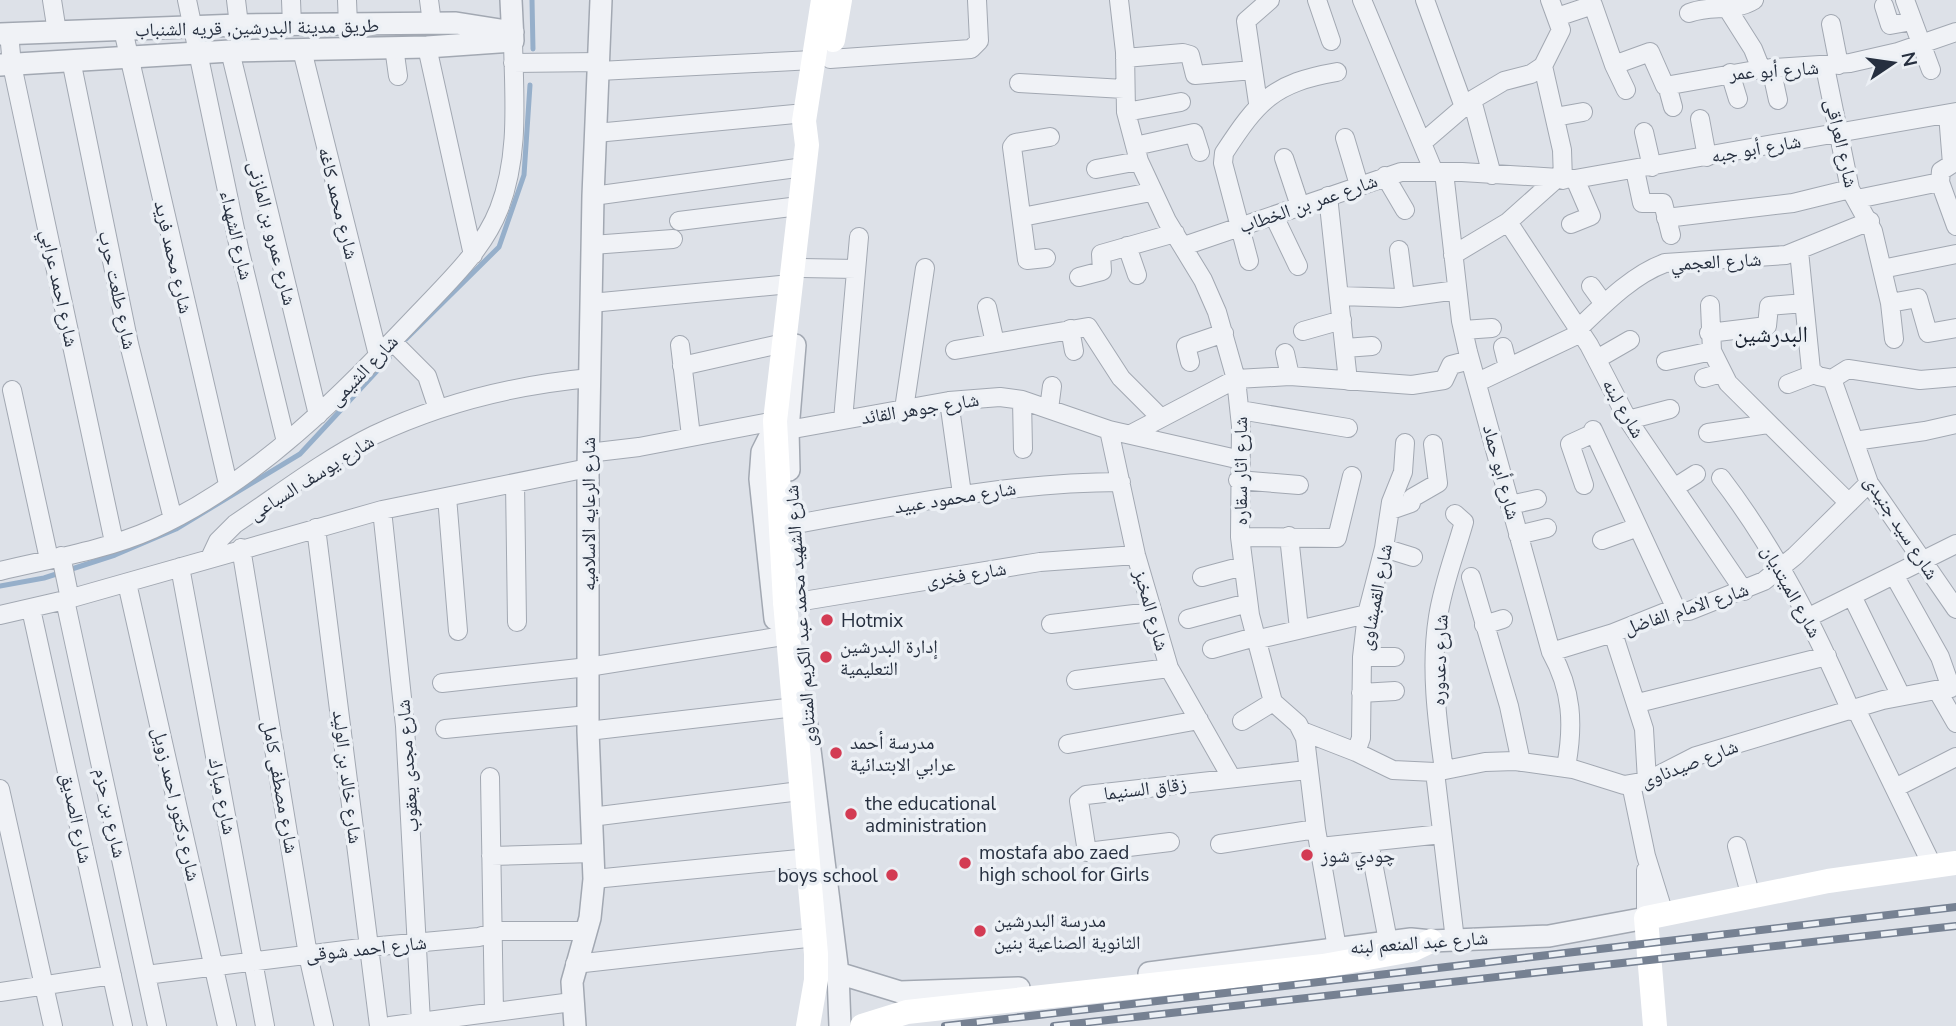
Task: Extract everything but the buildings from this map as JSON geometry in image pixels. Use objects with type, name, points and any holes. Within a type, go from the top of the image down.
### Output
[{"type":"main road","points":[[806,156],[818,126],[823,0]]},
{"type":"main road","points":[[808,1026],[816,981],[816,954],[779,426],[784,343],[796,276],[799,206],[806,156],[805,113],[840,0]]},
{"type":"main road","name":"شارع عبد المنعم لبنه","points":[[1655,916],[1828,881],[1944,864]]},
{"type":"main road","points":[[1655,916],[1660,1015]]},
{"type":"main road","points":[[862,1026],[907,1012],[1330,957],[1412,950],[1443,941]]},
{"type":"street","points":[[52,0],[57,32]]},
{"type":"street","name":"شارع الشهداء","points":[[187,0],[286,442]]},
{"type":"street","points":[[236,0],[239,25]]},
{"type":"street","points":[[291,0],[292,25]]},
{"type":"street","points":[[347,0],[348,25]]},
{"type":"street","points":[[429,0],[432,23]]},
{"type":"street","name":"شارع الشيمى","points":[[0,571],[114,542],[173,519],[228,484],[318,415],[473,255],[487,233],[507,185],[514,134],[511,0]]},
{"type":"street","name":"شارع الرعايه الاسلاميه","points":[[575,1026],[572,1002],[575,964],[593,904],[594,879],[588,723],[588,460],[593,196],[601,0]]},
{"type":"street","points":[[513,62],[599,66],[821,60],[971,49],[979,41],[977,0]]},
{"type":"street","name":"شارع اثار سقاره","points":[[1119,0],[1125,58],[1126,112],[1137,154],[1151,192],[1203,280],[1224,333],[1236,379],[1240,410],[1240,537],[1255,639],[1273,702],[1302,731]]},
{"type":"street","points":[[1258,103],[1246,21],[1270,0]]},
{"type":"street","points":[[1317,0],[1331,41]]},
{"type":"street","name":"شارع أبو حماد","points":[[1362,0],[1422,143],[1439,172],[1470,360],[1551,652],[1569,694],[1572,718],[1566,767]]},
{"type":"street","points":[[1425,0],[1468,103],[1492,175]]},
{"type":"street","points":[[1689,13],[1701,8],[1736,9],[1754,0]]},
{"type":"street","points":[[1905,0],[1931,70]]},
{"type":"street","points":[[1422,143],[1468,103],[1504,81],[1531,74],[1543,66],[1561,30],[1554,8],[1592,2],[1614,65],[1626,90]]},
{"type":"street","points":[[1884,6],[1891,24],[1912,21]]},
{"type":"street","points":[[1727,8],[1766,68],[1778,100]]},
{"type":"street","name":"طريق مدينة البدرشين, قريه الشنباب","points":[[5,34],[239,25],[432,23],[471,24],[513,36]]},
{"type":"street","name":"شارع العراقى","points":[[1831,24],[1838,133],[1854,194],[1870,221],[1890,303],[1894,339]]},
{"type":"street","name":"شارع محمد فريد","points":[[123,30],[228,484]]},
{"type":"street","name":"شارع أبو عمر","points":[[1667,85],[1766,68],[1832,66],[1922,44],[1956,32]]},
{"type":"street","name":"شارع احمد عرابي","points":[[5,34],[6,65],[114,542]]},
{"type":"street","name":"طريق مدينة البدرشين, قريه الشنباب","points":[[6,65],[230,51],[427,47],[513,36]]},
{"type":"street","points":[[394,47],[398,76]]},
{"type":"street","points":[[427,47],[473,255]]},
{"type":"street","name":"شارع محمد كاغه","points":[[302,50],[378,355]]},
{"type":"street","name":"شارع عمرو بن المازنى","points":[[230,51],[318,415]]},
{"type":"street","points":[[1614,65],[1650,52],[1662,85],[1667,85],[1673,107]]},
{"type":"street","points":[[1125,58],[1183,53],[1190,55],[1195,75],[1253,71]]},
{"type":"street","name":"شارع طلعت حرب","points":[[71,60],[129,344],[173,519]]},
{"type":"street","points":[[1543,66],[1562,150],[1564,180],[1591,216],[1571,224]]},
{"type":"street","points":[[1249,261],[1223,163],[1224,153],[1258,103],[1295,82],[1337,72]]},
{"type":"street","points":[[1730,73],[1738,99]]},
{"type":"street","points":[[1019,82],[1124,89]]},
{"type":"street","points":[[1126,112],[1181,102]]},
{"type":"street","points":[[1555,117],[1583,112]]},
{"type":"street","points":[[596,133],[805,113]]},
{"type":"street","points":[[1952,113],[1952,164],[1941,171],[1940,182],[1956,226]]},
{"type":"street","name":"شارع أبو جبه","points":[[1439,172],[1564,180],[1952,113]]},
{"type":"street","points":[[1700,119],[1707,157]]},
{"type":"street","points":[[1644,132],[1642,203],[1661,201],[1668,227],[1793,203],[1940,182]]},
{"type":"street","points":[[1096,169],[1194,133],[1200,152]]},
{"type":"street","points":[[1046,258],[1027,260],[1012,145],[1050,137]]},
{"type":"street","points":[[1345,138],[1359,185]]},
{"type":"street","points":[[593,196],[806,156]]},
{"type":"street","points":[[1284,158],[1300,206]]},
{"type":"street","name":"شارع عمر بن الخطاب","points":[[1079,277],[1102,271],[1101,254],[1127,246],[1239,228],[1385,176],[1439,172]]},
{"type":"street","points":[[1385,176],[1405,210]]},
{"type":"street","points":[[1453,254],[1508,222],[1564,180]]},
{"type":"street","points":[[1022,216],[1151,192]]},
{"type":"street","points":[[1328,196],[1348,380]]},
{"type":"street","points":[[679,221],[799,206]]},
{"type":"street","points":[[1274,216],[1298,266]]},
{"type":"street","name":"شارع العجمي","points":[[1478,382],[1580,331],[1604,304],[1665,262],[1772,258],[1799,251],[1870,221]]},
{"type":"street","name":"شارع لبنه","points":[[1508,222],[1597,359],[1628,420],[1744,591]]},
{"type":"street","points":[[843,420],[859,237]]},
{"type":"street","points":[[592,245],[673,239]]},
{"type":"street","points":[[1127,246],[1137,275]]},
{"type":"street","points":[[1399,250],[1405,297]]},
{"type":"street","points":[[1799,251],[1811,370],[1814,374]]},
{"type":"street","points":[[1882,269],[1956,254]]},
{"type":"street","points":[[904,410],[925,268]]},
{"type":"street","points":[[591,303],[856,269]]},
{"type":"street","name":"شارع الشهيد محمد عبد الكريم المتناوى","points":[[796,276],[779,426],[791,525],[794,707],[792,792],[816,1026]]},
{"type":"street","points":[[1591,286],[1604,304]]},
{"type":"street","points":[[1340,296],[1405,297],[1457,289]]},
{"type":"street","points":[[1890,303],[1918,298],[1928,332],[1956,328]]},
{"type":"street","points":[[1666,361],[1711,342],[1767,326],[1769,306],[1804,303]]},
{"type":"street","points":[[1710,305],[1713,376],[1768,424],[1849,503]]},
{"type":"street","points":[[987,306],[995,343]]},
{"type":"street","points":[[1303,331],[1342,320]]},
{"type":"street","points":[[955,351],[1088,327],[1121,378],[1161,418]]},
{"type":"street","points":[[1463,330],[1492,328]]},
{"type":"street","points":[[1070,330],[1074,351]]},
{"type":"street","points":[[1190,362],[1186,346],[1224,333]]},
{"type":"street","points":[[1597,359],[1630,340]]},
{"type":"street","points":[[392,341],[427,376],[439,409]]},
{"type":"street","points":[[682,366],[784,343]]},
{"type":"street","points":[[680,345],[691,436]]},
{"type":"street","points":[[1345,348],[1372,346]]},
{"type":"street","points":[[1503,347],[1508,367]]},
{"type":"street","points":[[1285,353],[1290,376]]},
{"type":"street","points":[[1131,434],[1236,379],[1290,376],[1412,385],[1444,380],[1451,365],[1470,360]]},
{"type":"street","points":[[1788,384],[1814,374],[1832,379],[1848,369],[1920,380],[1956,377]]},
{"type":"street","name":"شارع يوسف السباعى","points":[[210,558],[218,541],[235,524],[342,453],[373,436],[439,409],[512,388],[590,378]]},
{"type":"street","name":"شارع سيد جنيدى","points":[[1832,379],[1869,483],[1925,560],[1956,609]]},
{"type":"street","points":[[1049,409],[1052,386]]},
{"type":"street","name":"شارع بن حزم","points":[[12,390],[68,600],[158,1026]]},
{"type":"street","name":"شارع جوهر القائد","points":[[588,460],[691,436],[843,420],[949,401],[1000,397],[1022,400],[1109,430],[1241,460]]},
{"type":"street","points":[[1022,400],[1023,449]]},
{"type":"street","points":[[949,401],[962,494]]},
{"type":"street","points":[[1628,420],[1670,409]]},
{"type":"street","points":[[1240,410],[1348,428]]},
{"type":"street","points":[[1709,433],[1768,424]]},
{"type":"street","points":[[1854,441],[1925,432],[1956,424]]},
{"type":"street","name":"شارع الشهيد محمد عبد الكريم المتناوى","points":[[779,426],[762,452],[760,480],[777,637],[794,707],[838,973],[840,1026]]},
{"type":"street","name":"شارع المخبز","points":[[1109,430],[1136,555],[1169,668],[1231,777]]},
{"type":"street","points":[[1606,457],[1580,476],[1570,444],[1594,432],[1606,457],[1677,611]]},
{"type":"street","name":"شارع القمبشاوى","points":[[1356,752],[1361,738],[1362,657],[1367,614],[1384,548],[1391,502],[1403,472],[1405,443]]},
{"type":"street","points":[[1391,510],[1412,503],[1412,498],[1437,483],[1434,450],[1403,472]]},
{"type":"street","points":[[0,615],[68,600],[241,548],[382,510],[515,483],[588,460]]},
{"type":"street","points":[[1674,488],[1696,474]]},
{"type":"street","points":[[1240,537],[1336,538],[1352,476]]},
{"type":"street","name":"شارع الميتديان","points":[[1721,478],[1751,517],[1810,617],[1853,710],[1895,788],[1944,864]]},
{"type":"street","points":[[1238,480],[1299,485]]},
{"type":"street","name":"شارع محمود عبيد","points":[[791,525],[962,494],[1035,485],[1121,482]]},
{"type":"street","points":[[515,483],[517,622]]},
{"type":"street","name":"شارع الامام الفاضل","points":[[1551,652],[1614,633],[1668,611],[1689,611],[1744,591],[1781,569],[1869,483]]},
{"type":"street","points":[[447,497],[458,631]]},
{"type":"street","points":[[1510,505],[1537,499]]},
{"type":"street","name":"شارع مجدى يعقوب","points":[[382,510],[405,726],[421,1022]]},
{"type":"street","name":"شارع دعدوره","points":[[1443,941],[1442,834],[1435,669],[1438,619],[1448,570],[1463,524],[1455,514]]},
{"type":"street","points":[[1602,540],[1638,527]]},
{"type":"street","name":"شارع خالد بن الوليد","points":[[316,528],[379,1026]]},
{"type":"street","points":[[1518,535],[1547,528]]},
{"type":"street","points":[[1289,536],[1299,629]]},
{"type":"street","points":[[1810,617],[1956,544]]},
{"type":"street","name":"شارع مصطفى كامل","points":[[241,548],[309,955],[324,1026]]},
{"type":"street","points":[[1384,548],[1413,557]]},
{"type":"street","name":"شارع فخرى","points":[[791,602],[1040,562],[1136,555]]},
{"type":"street","name":"شارع مبارك","points":[[180,566],[265,1026]]},
{"type":"street","points":[[1202,577],[1243,566]]},
{"type":"street","points":[[1894,575],[1940,657],[1956,723]]},
{"type":"street","points":[[1471,577],[1509,706],[1521,762]]},
{"type":"street","name":"شارع دكتور احمد زويل","points":[[127,583],[227,1026]]},
{"type":"street","points":[[1852,596],[1901,696]]},
{"type":"street","points":[[1188,620],[1248,603]]},
{"type":"street","name":"شارع الصديق","points":[[31,609],[123,1026]]},
{"type":"street","points":[[1051,624],[1151,612]]},
{"type":"street","points":[[1212,649],[1367,614]]},
{"type":"street","points":[[1484,625],[1503,619]]},
{"type":"street","points":[[1614,633],[1638,704],[1647,755],[1639,783],[1655,916]]},
{"type":"street","points":[[442,683],[588,667],[777,637]]},
{"type":"street","points":[[1638,704],[1828,656]]},
{"type":"street","points":[[1362,657],[1395,657]]},
{"type":"street","points":[[1076,680],[1169,668]]},
{"type":"street","name":"شارع صيدناوى","points":[[1302,731],[1356,752],[1393,771],[1439,771],[1485,761],[1521,762],[1566,767],[1612,783],[1639,783],[1696,756],[1901,696],[1948,688]]},
{"type":"street","points":[[1361,693],[1395,691]]},
{"type":"street","points":[[1242,721],[1273,702]]},
{"type":"street","points":[[446,729],[588,723],[794,707]]},
{"type":"street","points":[[1068,744],[1199,720]]},
{"type":"street","points":[[1302,731],[1320,847],[1330,957]]},
{"type":"street","points":[[1895,788],[1956,757]]},
{"type":"street","name":"زقاق السنيما","points":[[1170,842],[1087,852],[1079,801],[1086,795],[1307,770]]},
{"type":"street","points":[[490,777],[494,1012]]},
{"type":"street","points":[[0,789],[52,1026]]},
{"type":"street","points":[[592,817],[792,792]]},
{"type":"street","points":[[1220,844],[1316,829]]},
{"type":"street","points":[[1320,847],[1442,834]]},
{"type":"street","points":[[1369,842],[1388,941]]},
{"type":"street","points":[[1737,846],[1751,897]]},
{"type":"street","points":[[491,856],[593,853]]},
{"type":"street","points":[[594,879],[799,859]]},
{"type":"street","name":"شارع عبد المنعم لبنه","points":[[838,973],[881,989],[900,992],[997,990],[1330,957],[1388,941],[1549,936],[1655,916]]},
{"type":"street","name":"شارع احمد شوقى","points":[[146,975],[369,947],[479,937],[491,933],[586,931]]},
{"type":"street","points":[[575,964],[807,938]]},
{"type":"street","points":[[0,992],[112,975]]},
{"type":"street","points":[[390,1026],[572,1002]]},
{"type":"waterway","points":[[532,0],[533,49]]},
{"type":"waterway","points":[[406,339],[499,247],[524,175],[530,85]]},
{"type":"waterway","points":[[0,586],[44,578],[115,555],[176,529],[300,454],[389,358]]},
{"type":"railway","points":[[945,1026],[1956,907]]},
{"type":"railway","points":[[1054,1026],[1956,926]]},
{"type":"place","name":"Hotmix","points":[[827,620]]},
{"type":"place","name":"إدارة البدرشين التعليمية","points":[[826,657]]},
{"type":"place","name":"مدرسة أحمد عرابي الابتدائية","points":[[836,753]]},
{"type":"place","name":"the educational administration","points":[[851,814]]},
{"type":"place","name":"چودي شوز","points":[[1307,855]]},
{"type":"place","name":"mostafa abo zaed high school for Girls","points":[[965,863]]},
{"type":"place","name":"boys school","points":[[892,875]]},
{"type":"place","name":"مدرسة البدرشين الثانوية الصناعية بنين","points":[[980,931]]},
{"type":"district","name":"البدرشين","points":[[1771,334]]}]
